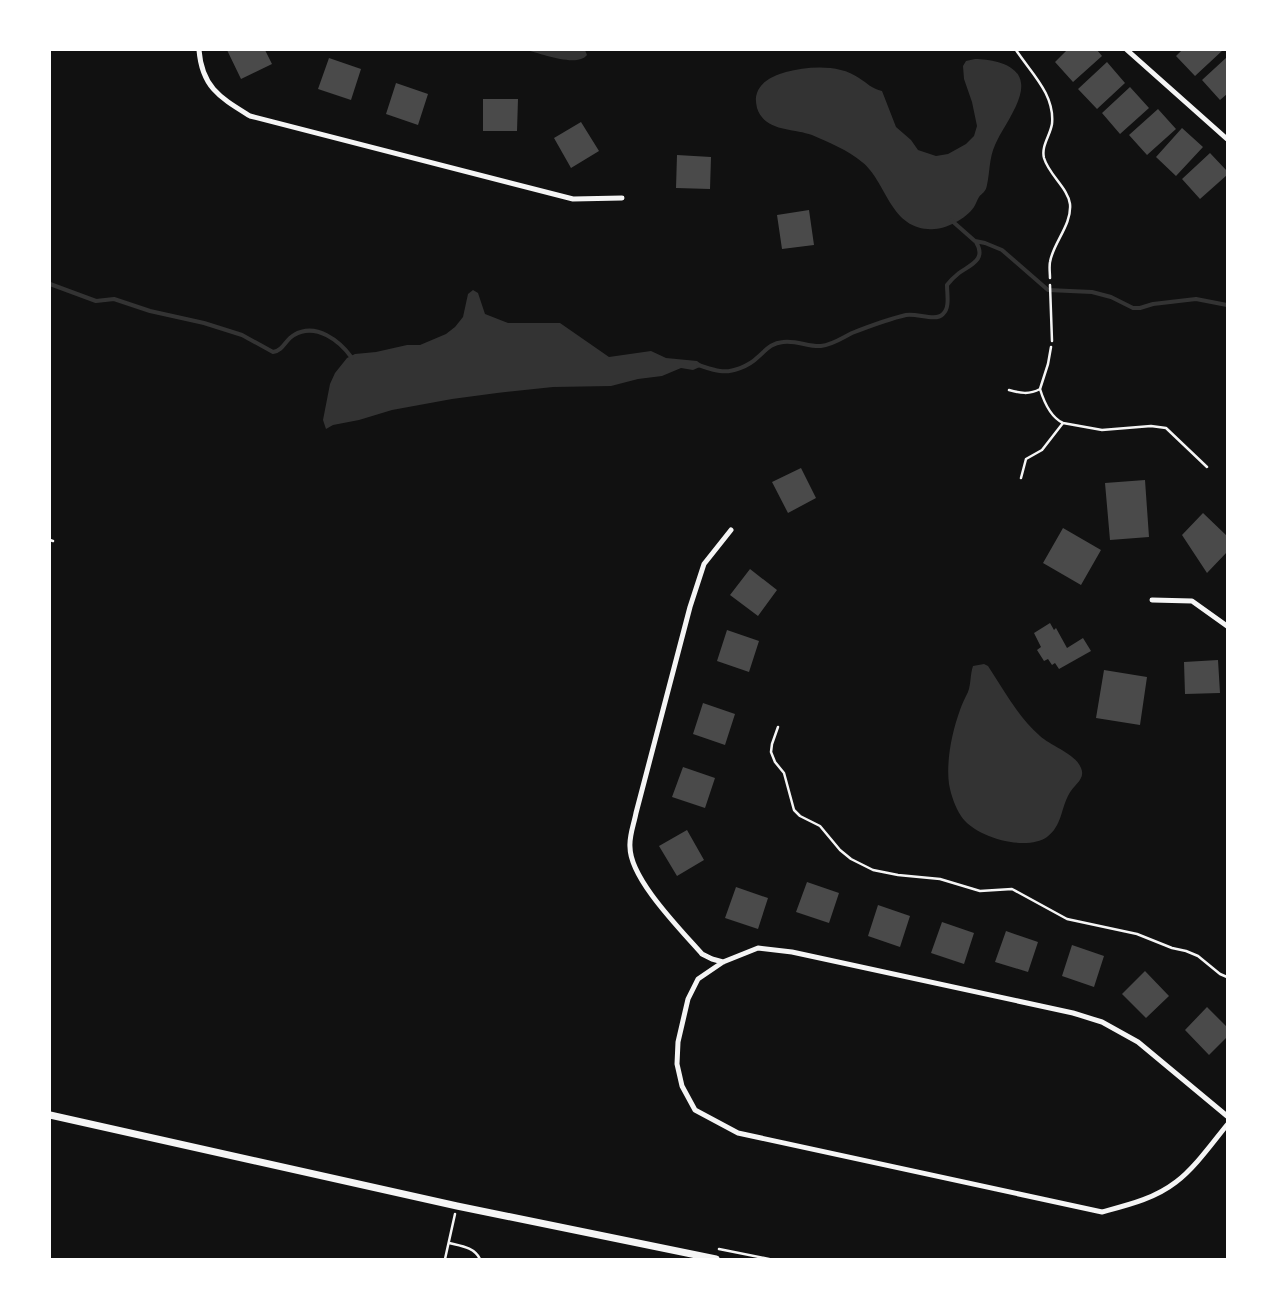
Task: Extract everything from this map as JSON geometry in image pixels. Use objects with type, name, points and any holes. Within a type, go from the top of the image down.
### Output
[{"type":"street","points":[[199,50],[200,64],[207,80],[218,96],[250,116],[573,199],[622,198]]},
{"type":"street","points":[[1127,50],[1227,139]]},
{"type":"street","points":[[723,962],[702,954],[643,885],[631,859],[630,846],[636,813],[690,607],[704,564],[731,530]]},
{"type":"street","points":[[1152,600],[1192,601],[1227,626]]},
{"type":"street","points":[[1227,1116],[1138,1042],[1102,1022],[1080,1015],[792,952],[758,948],[723,962],[698,979],[688,999],[678,1042],[676,1064],[682,1086],[695,1110],[738,1133],[1102,1212],[1142,1201],[1177,1182],[1199,1160],[1227,1125]]},
{"type":"street","points":[[50,1115],[457,1206],[716,1259]]},
{"type":"lane","points":[[1050,284],[1052,341]]},
{"type":"path","points":[[1016,50],[1036,76],[1047,96],[1052,116],[1050,133],[1044,146],[1044,158],[1051,174],[1067,196],[1070,204],[1068,216],[1050,262],[1050,284]]},
{"type":"path","points":[[1052,341],[1048,364],[1040,389],[1050,410],[1063,423],[1102,430],[1151,426],[1166,428],[1207,468]]},
{"type":"path","points":[[1009,390],[1030,393],[1040,389]]},
{"type":"path","points":[[1021,478],[1026,459],[1042,450],[1063,423]]},
{"type":"path","points":[[778,727],[771,752],[775,762],[784,773],[794,810],[800,816],[820,826],[840,850],[851,859],[873,870],[898,875],[940,879],[980,891],[1012,889],[1067,919],[1137,934],[1172,948],[1193,953],[1227,978]]},
{"type":"path","points":[[445,1259],[457,1206]]},
{"type":"path","points":[[449,1243],[471,1248],[480,1259]]},
{"type":"path","points":[[712,1248],[769,1259]]},
{"type":"shaded area","points":[[526,50],[585,50],[587,55],[582,59],[567,60]]},
{"type":"shaded area","points":[[975,59],[989,60],[1010,67],[1019,77],[1021,90],[1016,106],[993,150],[986,189],[970,212],[953,224],[940,228],[928,229],[915,226],[905,220],[890,202],[870,170],[851,154],[812,135],[773,125],[761,116],[757,108],[756,97],[759,89],[765,82],[777,75],[795,70],[814,68],[843,70],[882,91],[896,127],[911,140],[918,150],[936,156],[948,154],[966,144],[974,136],[977,126],[972,102],[964,79],[963,66],[966,61]]},
{"type":"shaded area","points":[[473,290],[478,293],[485,314],[508,323],[560,323],[609,357],[651,351],[666,358],[697,361],[702,366],[693,370],[681,368],[662,376],[638,379],[611,386],[553,387],[452,399],[392,410],[359,420],[333,425],[326,429],[323,420],[330,384],[335,373],[347,358],[355,354],[376,352],[407,345],[420,345],[446,334],[463,317],[468,294]]},
{"type":"shaded area","points":[[984,664],[988,666],[1012,703],[1032,729],[1045,740],[1074,758],[1081,768],[1081,779],[1066,799],[1056,828],[1047,837],[1038,841],[1027,843],[1014,842],[988,836],[968,824],[961,816],[952,797],[948,775],[954,728],[969,689],[973,666]]},
{"type":"building","points":[[227,50],[265,50],[272,64],[241,79]]},
{"type":"building","points":[[1067,50],[1097,50],[1102,56],[1073,82],[1055,62]]},
{"type":"building","points":[[1182,50],[1223,50],[1195,76],[1176,56]]},
{"type":"building","points":[[1227,57],[1227,94],[1220,100],[1202,80]]},
{"type":"building","points":[[329,58],[361,69],[351,100],[318,89]]},
{"type":"building","points":[[1107,62],[1125,83],[1097,109],[1078,89]]},
{"type":"building","points":[[396,83],[428,94],[418,125],[386,114]]},
{"type":"building","points":[[1130,87],[1149,108],[1120,134],[1102,113]]},
{"type":"building","points":[[483,99],[518,99],[517,131],[483,131]]},
{"type":"building","points":[[1158,109],[1176,129],[1147,155],[1129,135]]},
{"type":"building","points":[[581,122],[599,151],[571,168],[554,138]]},
{"type":"building","points":[[1182,128],[1203,147],[1176,176],[1156,157]]},
{"type":"building","points":[[1210,153],[1227,171],[1227,175],[1200,199],[1182,179]]},
{"type":"building","points":[[677,155],[711,157],[710,189],[676,188]]},
{"type":"building","points":[[809,210],[814,245],[782,249],[777,215]]},
{"type":"building","points":[[801,468],[816,498],[788,513],[772,482]]},
{"type":"building","points":[[1145,480],[1149,537],[1110,540],[1105,483]]},
{"type":"building","points":[[1203,513],[1227,536],[1227,552],[1207,573],[1182,535]]},
{"type":"building","points":[[1063,528],[1101,550],[1081,585],[1043,563]]},
{"type":"building","points":[[750,569],[777,590],[758,616],[730,595]]},
{"type":"building","points":[[1050,623],[1054,630],[1056,628],[1067,648],[1083,638],[1091,651],[1059,669],[1055,663],[1052,665],[1048,659],[1044,661],[1037,650],[1041,647],[1034,633]]},
{"type":"building","points":[[727,630],[759,641],[749,672],[717,661]]},
{"type":"building","points":[[1218,660],[1220,693],[1185,694],[1184,662]]},
{"type":"building","points":[[1104,670],[1147,677],[1140,725],[1096,718]]},
{"type":"building","points":[[703,703],[735,714],[725,745],[693,734]]},
{"type":"building","points":[[683,767],[715,778],[705,808],[672,797]]},
{"type":"building","points":[[687,830],[704,860],[677,876],[659,846]]},
{"type":"building","points":[[807,882],[839,893],[829,923],[796,912]]},
{"type":"building","points":[[736,887],[768,898],[758,929],[725,918]]},
{"type":"building","points":[[878,905],[910,916],[900,947],[868,936]]},
{"type":"building","points":[[942,922],[974,933],[964,964],[931,953]]},
{"type":"building","points":[[1006,931],[1038,942],[1028,972],[995,962]]},
{"type":"building","points":[[1072,945],[1104,956],[1094,987],[1062,976]]},
{"type":"building","points":[[1145,971],[1169,996],[1146,1018],[1122,994]]},
{"type":"building","points":[[1207,1007],[1227,1027],[1227,1037],[1209,1055],[1185,1030]]},
{"type":"waterway","points":[[698,365],[717,371],[730,371],[750,363],[775,344],[793,342],[816,346],[825,345],[859,330],[906,315],[940,316],[947,308],[947,285],[957,274],[976,261],[980,253],[976,242],[951,220]]},
{"type":"waterway","points":[[975,241],[1002,250],[1048,290],[1092,292],[1111,297],[1133,308],[1196,299],[1227,305]]},
{"type":"waterway","points":[[50,284],[96,301],[114,299],[150,311],[204,323],[242,335],[273,352],[280,349],[294,335],[302,332],[319,332],[341,345],[352,358]]}]
